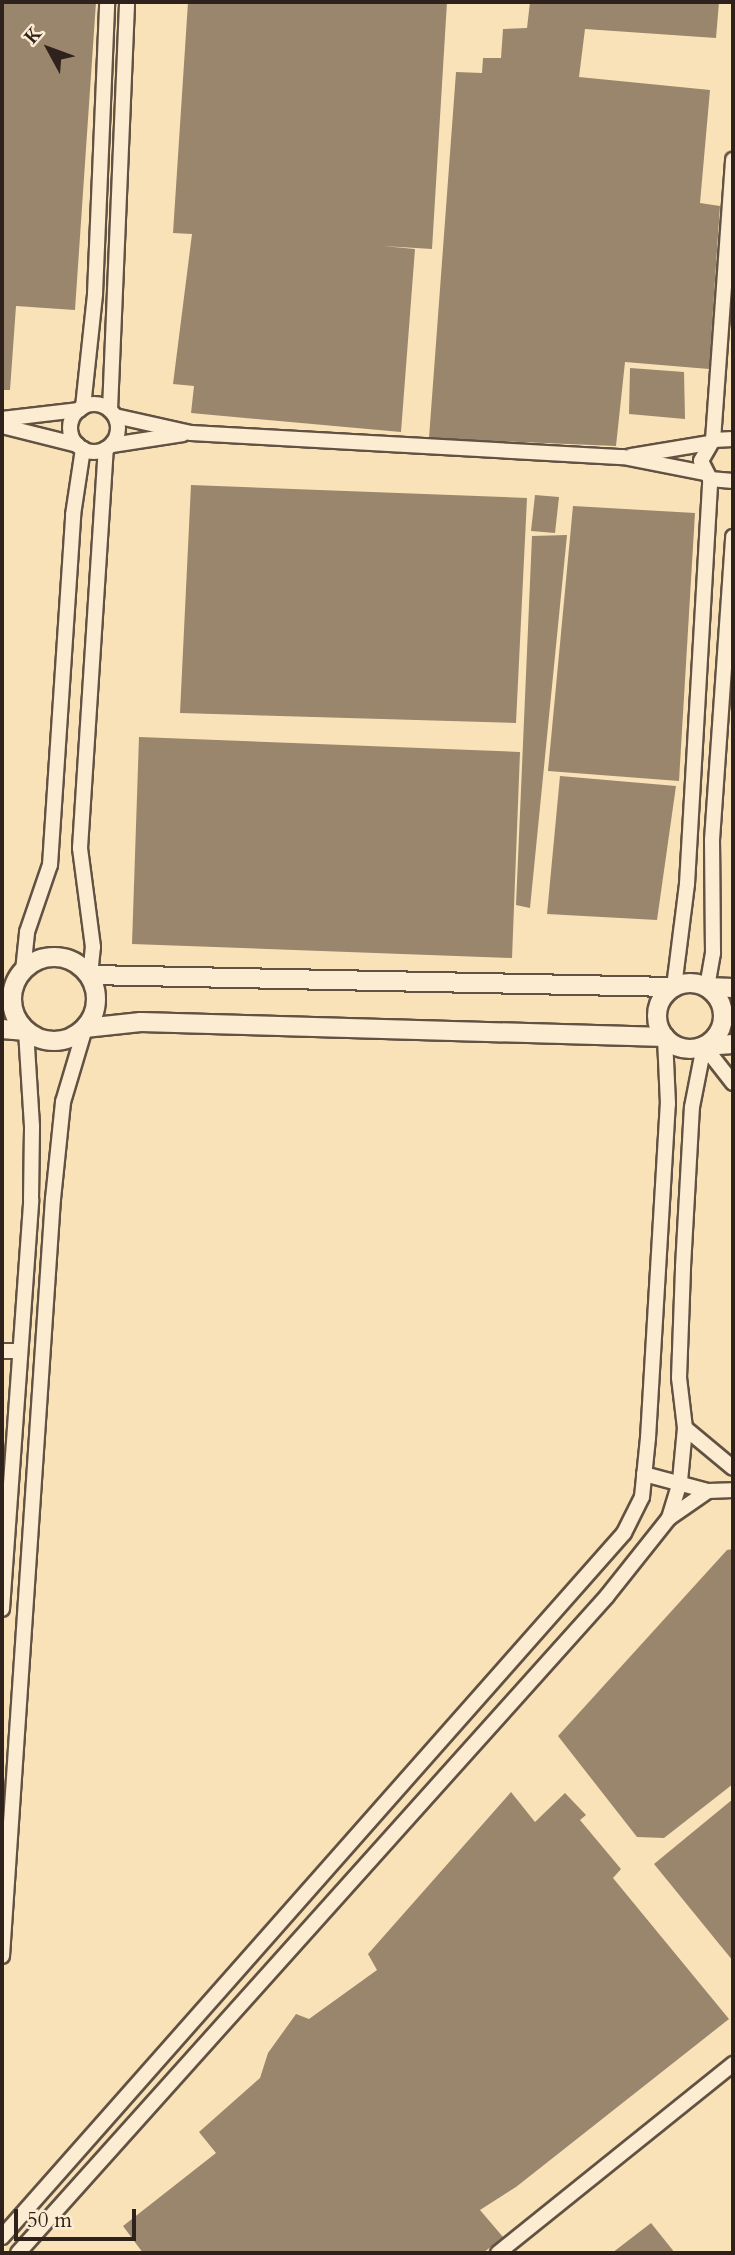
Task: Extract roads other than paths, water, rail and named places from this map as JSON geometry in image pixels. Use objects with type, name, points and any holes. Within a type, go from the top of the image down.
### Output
[{"type":"street","points":[[2,1609],[32,1126],[26,1031],[16,1018],[12,998],[23,971],[27,932],[50,865],[80,447],[70,428],[81,408],[95,294],[107,2]]},
{"type":"street","points":[[2,1956],[53,1199],[63,1102],[85,1028],[97,1007],[90,975],[93,947],[80,848],[99,505],[109,447],[118,430],[112,413],[127,2]]},
{"type":"street","points":[[104,87],[124,89]]},
{"type":"street","points":[[733,160],[711,441],[701,461],[708,476],[687,884],[674,987],[658,1008],[657,1023],[666,1037],[681,1048],[733,1044]]},
{"type":"street","points":[[2,419],[95,404],[112,413],[191,433],[623,457],[733,481]]},
{"type":"street","points":[[2,426],[80,447],[109,447],[191,433]]},
{"type":"street","points":[[623,457],[733,439]]},
{"type":"street","points":[[669,1518],[680,1481],[685,1428],[679,1378],[692,1107],[704,1046],[720,1031],[723,1020],[721,1004],[707,987],[713,953],[712,840],[733,537]]},
{"type":"street","points":[[2,971],[23,971],[40,958],[55,956],[81,965],[90,975],[674,987],[689,982],[707,987],[733,988]]},
{"type":"street","points":[[2,1029],[26,1031],[52,1042],[67,1040],[85,1028],[141,1022],[666,1037]]},
{"type":"street","points":[[2,2237],[594,1571],[624,1532],[642,1497],[644,1474],[667,1104],[666,1037]]},
{"type":"street","points":[[704,1046],[733,1083]]},
{"type":"street","points":[[2,1351],[20,1351]]},
{"type":"street","points":[[685,1428],[733,1468]]},
{"type":"street","points":[[644,1474],[680,1481],[708,1491],[733,1490]]},
{"type":"street","points":[[18,2253],[607,1596],[669,1518],[708,1491]]},
{"type":"street","points":[[500,2253],[733,2064]]}]
